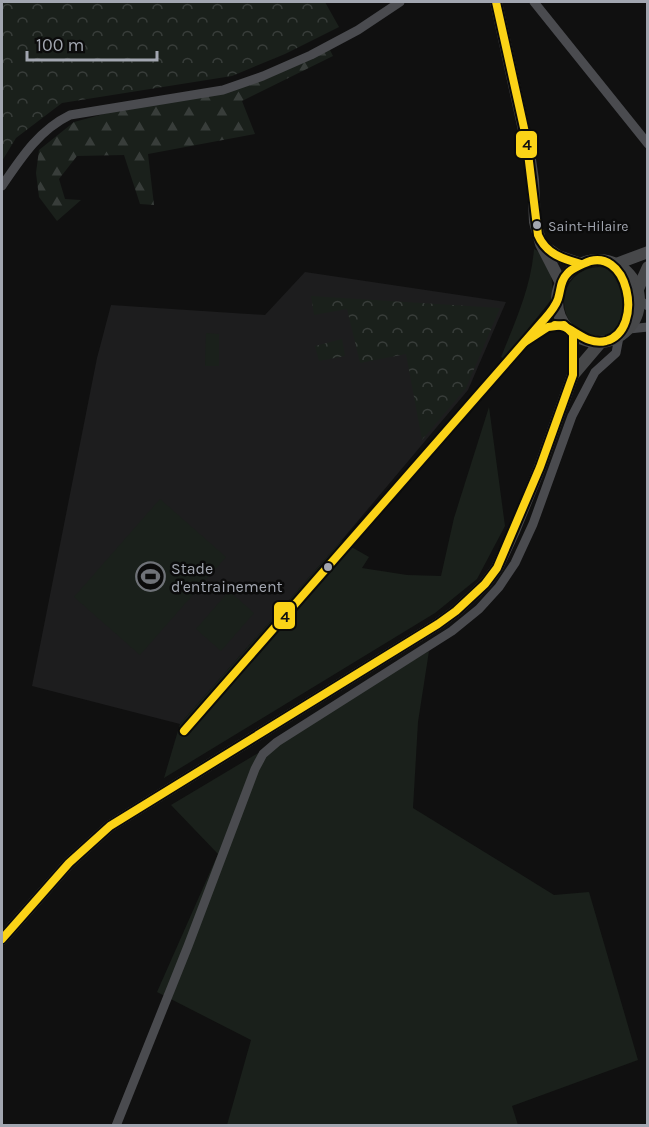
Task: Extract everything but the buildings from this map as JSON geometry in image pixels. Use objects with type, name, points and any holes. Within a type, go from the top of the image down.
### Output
[{"type":"main road","points":[[496,2],[529,153],[535,222],[541,244],[561,283]]},
{"type":"main road","points":[[541,244],[558,256],[581,264]]},
{"type":"main road","points":[[616,264],[648,252]]},
{"type":"main road","points":[[641,298],[629,274],[616,264],[597,260],[581,264],[569,272],[561,283],[557,302],[558,313],[564,325],[584,340],[601,342],[624,333],[637,314],[641,298],[648,267]]},
{"type":"main road","points":[[2,939],[69,863],[110,826],[438,624],[485,584],[497,568],[514,531],[573,375],[573,334]]},
{"type":"main road","points":[[573,375],[601,342]]},
{"type":"street","points":[[2,186],[40,135],[57,121],[70,115],[224,90],[311,55],[358,30],[400,2]]},
{"type":"street","points":[[534,2],[648,144]]},
{"type":"street","points":[[184,731],[525,342],[557,302]]},
{"type":"street","points":[[525,342],[542,329],[564,325]]},
{"type":"street","points":[[116,1125],[188,946],[255,769],[263,754],[306,723],[452,631],[479,609],[515,563],[533,525],[572,416],[595,372],[616,353],[624,333],[648,327]]},
{"type":"shaded area","points":[[305,272],[506,302],[468,390],[341,541],[180,724],[32,686],[97,358],[111,305],[265,315]]},
{"type":"green space","points":[[2,2],[325,2],[339,27],[285,54],[232,76],[62,103],[16,138],[2,161]]},
{"type":"green space","points":[[328,46],[333,56],[242,101],[255,134],[148,154],[154,205],[140,204],[124,155],[77,156],[59,179],[65,199],[81,200],[57,221],[39,197],[36,173],[39,150],[74,122],[149,102],[223,90]]},
{"type":"green space","points":[[534,249],[544,258],[550,272],[551,300],[504,359],[501,357],[530,277]]},
{"type":"green space","points":[[592,267],[606,267],[619,273],[628,282],[634,295],[632,315],[624,327],[606,337],[592,337],[579,331],[570,322],[564,309],[564,295],[570,282],[579,273]]},
{"type":"green space","points":[[311,296],[500,308],[466,388],[422,440],[406,354],[360,363],[347,309],[314,315]]},
{"type":"green space","points":[[206,333],[219,334],[219,366],[205,366]]},
{"type":"green space","points":[[342,339],[345,356],[319,361],[315,346]]},
{"type":"green space","points":[[489,407],[505,526],[477,579],[435,613],[164,778],[180,724],[341,541],[369,557],[362,568],[407,575],[441,576],[454,518]]},
{"type":"green space","name":"Stade d'entrainement","points":[[160,499],[226,557],[140,655],[74,597]]},
{"type":"green space","points":[[229,591],[254,613],[221,651],[196,629]]},
{"type":"green space","points":[[429,651],[418,722],[413,808],[554,895],[589,892],[638,1060],[512,1106],[518,1125],[227,1125],[251,1040],[157,992],[218,854],[171,805]]},
{"type":"transit line","name":"4","points":[[496,2],[526,137],[538,235],[550,251],[562,258],[581,264]]},
{"type":"transit line","name":"4","points":[[184,731],[549,314],[557,302],[563,280],[569,272],[583,264],[599,260],[611,265],[621,275],[628,306],[626,321],[618,334],[606,341],[598,342],[555,325]]},
{"type":"transit line","name":"4","points":[[2,939],[69,863],[110,826],[438,624],[485,584],[497,568],[540,467],[573,375],[573,334],[564,325],[548,327],[525,342]]},
{"type":"place","name":"Saint-Hilaire","points":[[537,225]]},
{"type":"place","name":"Stade d'entrainement","points":[[150,577]]}]
